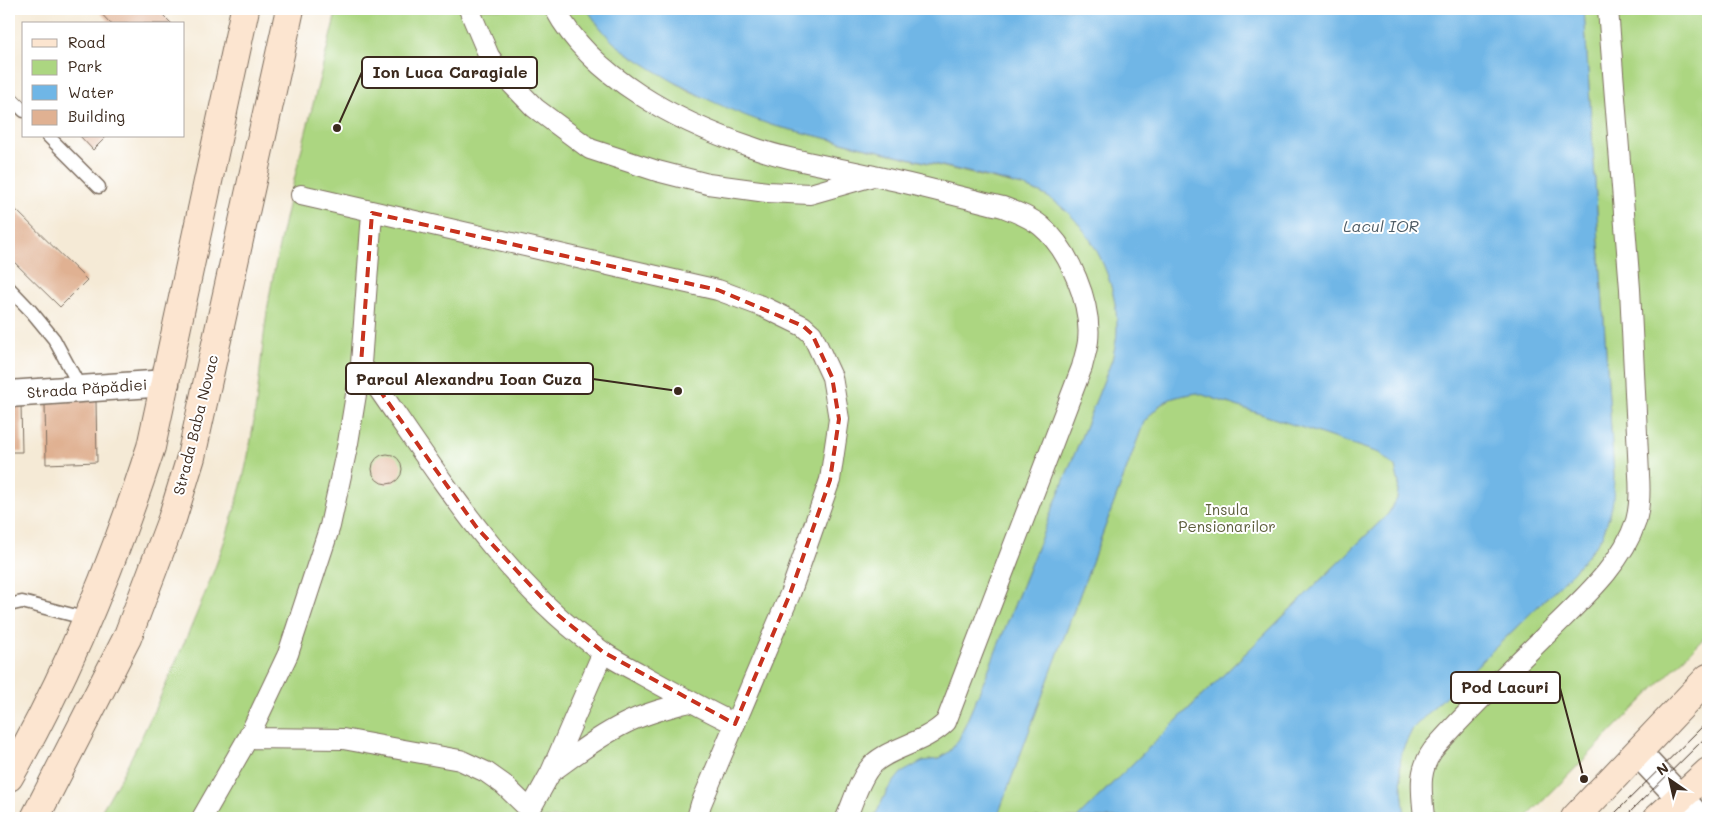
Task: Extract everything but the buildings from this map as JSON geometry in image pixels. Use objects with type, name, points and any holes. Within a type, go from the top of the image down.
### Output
[{"type":"main road","points":[[9,777],[53,693],[88,619],[132,506],[151,447],[244,9]]},
{"type":"main road","name":"Strada Baba Novac","points":[[35,818],[127,638],[172,519],[191,457],[290,9]]},
{"type":"main road","points":[[1575,818],[1708,678]]},
{"type":"main road","points":[[1658,818],[1708,772]]},
{"type":"street","points":[[469,9],[489,56],[502,74],[535,108],[590,149],[666,174],[708,184],[767,192],[810,194],[874,176]]},
{"type":"street","points":[[555,9],[578,41],[606,70],[641,96],[705,129],[749,147],[784,157],[874,176],[1003,207],[1023,215],[1040,226],[1052,238],[1072,269],[1085,307],[1088,340],[1082,367],[946,722],[936,732],[872,765],[864,777],[846,818]]},
{"type":"street","points":[[1424,818],[1421,780],[1426,760],[1433,750],[1579,603],[1608,570],[1629,537],[1636,521],[1640,502],[1640,483],[1630,289],[1608,9]]},
{"type":"street","points":[[301,195],[372,213],[498,239],[718,290],[803,326],[812,334],[832,377],[839,419],[830,480],[790,594],[701,804],[697,818]]},
{"type":"street","points":[[202,818],[248,738],[288,654],[330,526],[348,443],[361,364],[372,213]]},
{"type":"street","points":[[361,364],[477,528],[518,575],[558,616],[603,652],[688,702],[736,724]]},
{"type":"street","name":"Strada Păpădiei","points":[[9,394],[166,383]]},
{"type":"street","points":[[248,738],[343,739],[460,760],[486,772],[497,780],[531,814],[603,652]]},
{"type":"street","points":[[551,772],[625,723],[659,710],[688,702]]},
{"type":"street","points":[[1638,753],[1698,818]]},
{"type":"lane","points":[[9,96],[22,110]]},
{"type":"lane","points":[[50,138],[99,187]]},
{"type":"lane","points":[[9,288],[54,339],[81,389]]},
{"type":"lane","points":[[9,605],[22,602],[88,619]]},
{"type":"highlighted area","points":[[372,213],[718,290],[803,326],[812,334],[832,377],[839,419],[830,480],[790,594],[735,724],[603,652],[558,615],[477,528],[361,364]]},
{"type":"green space","points":[[337,9],[587,9],[613,42],[630,55],[689,91],[771,125],[1026,187],[1050,198],[1065,209],[1090,239],[1100,256],[1113,293],[1117,330],[1112,360],[959,739],[950,751],[939,759],[923,761],[888,789],[874,818],[97,818],[142,736],[162,693],[210,581],[235,509],[247,461],[255,414],[266,318],[281,238]]},
{"type":"green space","points":[[1584,9],[1708,9],[1708,634],[1526,818],[1405,818],[1400,769],[1401,753],[1413,728],[1573,572],[1603,534],[1610,513],[1614,476]]},
{"type":"green space","name":"Insula Pensionarilor","points":[[1197,393],[1379,453],[1395,467],[1399,483],[1397,499],[1388,514],[1077,818],[1001,818],[999,812],[1144,422],[1157,408],[1167,401],[1179,396]]},
{"type":"water","name":"Lacul IOR","points":[[587,9],[1584,9],[1614,476],[1613,500],[1610,514],[1603,534],[1573,572],[1413,728],[1401,753],[1400,769],[1405,818],[1077,818],[1388,514],[1397,499],[1399,483],[1395,467],[1379,453],[1197,393],[1172,398],[1156,408],[1144,422],[999,812],[1001,818],[874,818],[888,789],[901,773],[923,761],[939,759],[950,751],[959,739],[984,681],[1112,360],[1117,334],[1116,312],[1113,293],[1107,275],[1100,257],[1079,224],[1066,210],[1051,199],[1027,188],[1001,180],[771,125],[740,113],[683,87],[628,53],[609,38]]},
{"type":"tram line","points":[[1610,818],[1708,721]]},
{"type":"tram line","points":[[1624,818],[1708,735]]},
{"type":"place","name":"Ion Luca Caragiale","points":[[337,128]]},
{"type":"place","name":"Parcul Alexandru Ioan Cuza","points":[[678,391]]},
{"type":"place","name":"Pod Lacuri","points":[[1584,779]]}]
